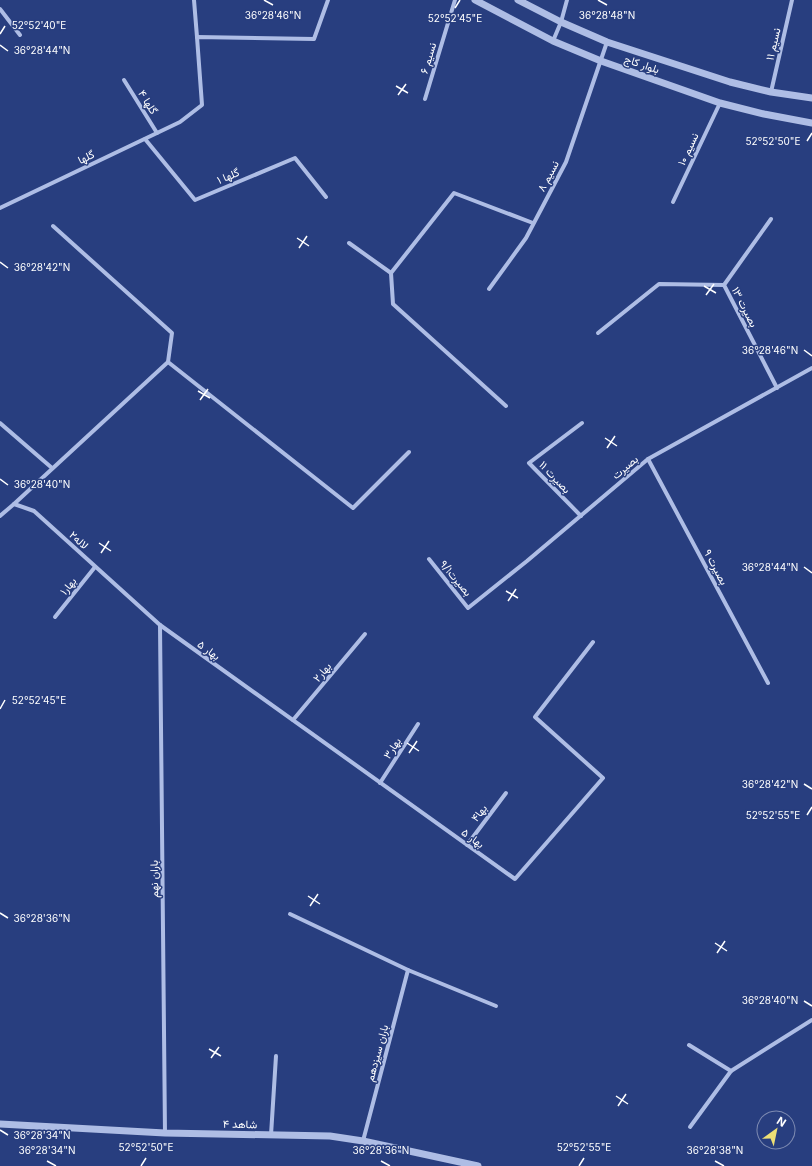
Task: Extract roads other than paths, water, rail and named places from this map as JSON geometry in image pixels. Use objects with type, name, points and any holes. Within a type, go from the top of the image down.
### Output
[{"type":"street","points":[[194,0],[197,37],[314,39],[328,0]]},
{"type":"street","name":"نسیم ۶","points":[[425,99],[455,0]]},
{"type":"street","name":"بلوار کاج","points":[[475,0],[553,41],[601,61],[720,103],[764,114],[812,123]]},
{"type":"street","name":"بلوار کاج","points":[[518,0],[561,22],[607,42],[730,82],[771,92],[812,98]]},
{"type":"street","points":[[553,41],[561,22],[567,0]]},
{"type":"street","name":"نسیم ۱۱","points":[[771,92],[792,0]]},
{"type":"street","points":[[0,9],[20,35]]},
{"type":"street","name":"گلها","points":[[0,208],[180,122],[202,104],[197,37]]},
{"type":"street","name":"نسیم ۸","points":[[489,289],[526,238],[566,162],[607,42]]},
{"type":"street","name":"گلها ۴","points":[[124,80],[157,133]]},
{"type":"street","name":"نسیم ۱۰","points":[[673,202],[720,103]]},
{"type":"street","name":"گلها ۱","points":[[145,139],[195,200],[295,158],[326,197]]},
{"type":"street","points":[[506,406],[393,304],[391,273],[454,192],[533,223]]},
{"type":"street","name":"بصیرت ۱۳","points":[[771,219],[724,285],[777,388]]},
{"type":"street","points":[[0,516],[168,362],[172,334],[53,226]]},
{"type":"street","points":[[349,243],[391,273]]},
{"type":"street","points":[[598,333],[658,284],[724,285]]},
{"type":"street","points":[[168,362],[353,508],[409,452]]},
{"type":"street","name":"بصیرت","points":[[468,608],[527,561],[648,459],[812,368]]},
{"type":"street","points":[[0,423],[52,468]]},
{"type":"street","name":"بصیرت ۱۱","points":[[581,516],[529,463],[582,423]]},
{"type":"street","name":"بصیرت ۹","points":[[648,459],[768,683]]},
{"type":"street","name":"لاله۲","points":[[14,504],[34,511],[160,625]]},
{"type":"street","name":"بصیرت۹/۱","points":[[429,559],[468,608]]},
{"type":"street","name":"بهار۱","points":[[55,617],[96,567]]},
{"type":"street","name":"بهار ۵","points":[[160,625],[515,879],[603,778],[536,717],[593,642]]},
{"type":"street","name":"باران نهم","points":[[160,625],[165,1133]]},
{"type":"street","name":"بهار۲","points":[[293,720],[365,634]]},
{"type":"street","name":"بهار۳","points":[[380,783],[418,724]]},
{"type":"street","name":"بها۴","points":[[467,845],[506,793]]},
{"type":"street","points":[[290,914],[408,970],[496,1006]]},
{"type":"street","name":"باران سیزدهم","points":[[363,1141],[408,970]]},
{"type":"street","points":[[690,1127],[731,1071],[812,1020]]},
{"type":"street","points":[[689,1045],[731,1071]]},
{"type":"street","points":[[271,1135],[276,1056]]},
{"type":"street","name":"شاهد ۴","points":[[0,1124],[165,1133],[330,1136],[363,1141],[463,1164],[478,1166]]}]
